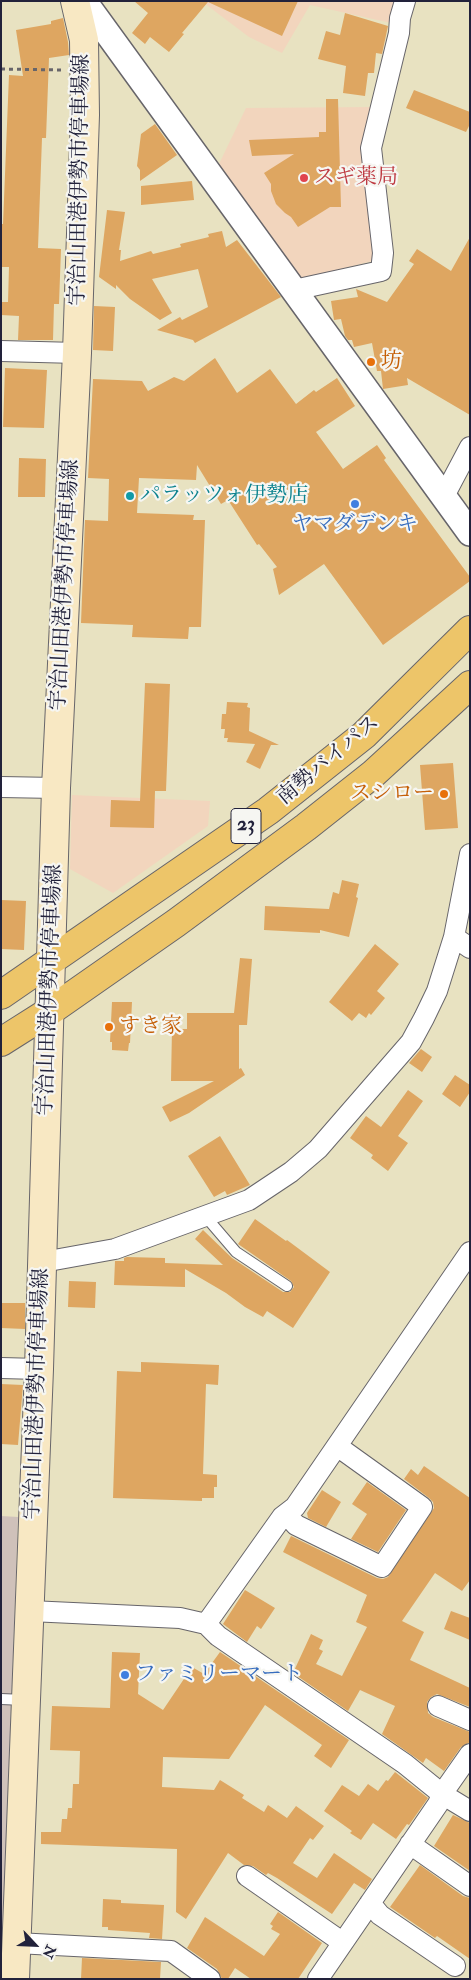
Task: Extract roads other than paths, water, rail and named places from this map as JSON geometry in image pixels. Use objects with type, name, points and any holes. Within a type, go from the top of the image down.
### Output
[{"type":"highway","name":"南勢バイパス","points":[[1,995],[268,811],[364,735],[470,630]]},
{"type":"highway","name":"南勢バイパス","points":[[1,1042],[50,1011],[176,923],[306,827],[373,774],[470,685]]},
{"type":"main road","name":"宇治山田港伊勢市停車場線","points":[[16,1979],[13,1699],[30,1611],[43,1262],[56,788],[77,353],[86,71],[84,40],[75,1]]},
{"type":"street","points":[[84,1],[470,533]]},
{"type":"street","points":[[294,290],[381,271],[383,253],[371,148],[405,1]]},
{"type":"street","points":[[1,351],[77,353]]},
{"type":"street","points":[[443,498],[470,447]]},
{"type":"street","points":[[1,788],[56,788]]},
{"type":"street","points":[[43,1262],[75,1258],[115,1249],[250,1200],[291,1172],[318,1149],[411,1042],[462,942],[470,854]]},
{"type":"street","points":[[206,1624],[286,1514],[295,1507],[337,1446],[464,1274],[470,1252]]},
{"type":"street","points":[[1,1368],[39,1369]]},
{"type":"street","points":[[286,1514],[296,1525],[382,1567],[422,1507],[337,1446]]},
{"type":"street","points":[[30,1611],[180,1618],[206,1624],[218,1636],[405,1764],[442,1794],[470,1811]]},
{"type":"street","points":[[438,1706],[470,1720]]},
{"type":"street","points":[[318,1979],[470,1754]]},
{"type":"street","points":[[410,1844],[470,1886]]},
{"type":"street","points":[[247,1876],[342,1942]]},
{"type":"street","points":[[370,1903],[380,1915],[455,1966]]},
{"type":"street","points":[[16,1943],[171,1951],[210,1979]]},
{"type":"lane","points":[[206,1217],[236,1252],[287,1286]]},
{"type":"place","name":"スギ薬局","points":[[304,178]]},
{"type":"place","name":"坊","points":[[371,362]]},
{"type":"place","name":"パラッツォ伊勢店","points":[[130,496]]},
{"type":"place","name":"ヤマダデンキ","points":[[355,504]]},
{"type":"place","name":"スシロー","points":[[444,794]]},
{"type":"place","name":"すき家","points":[[109,1027]]},
{"type":"place","name":"ファミリーマート","points":[[125,1675]]}]
